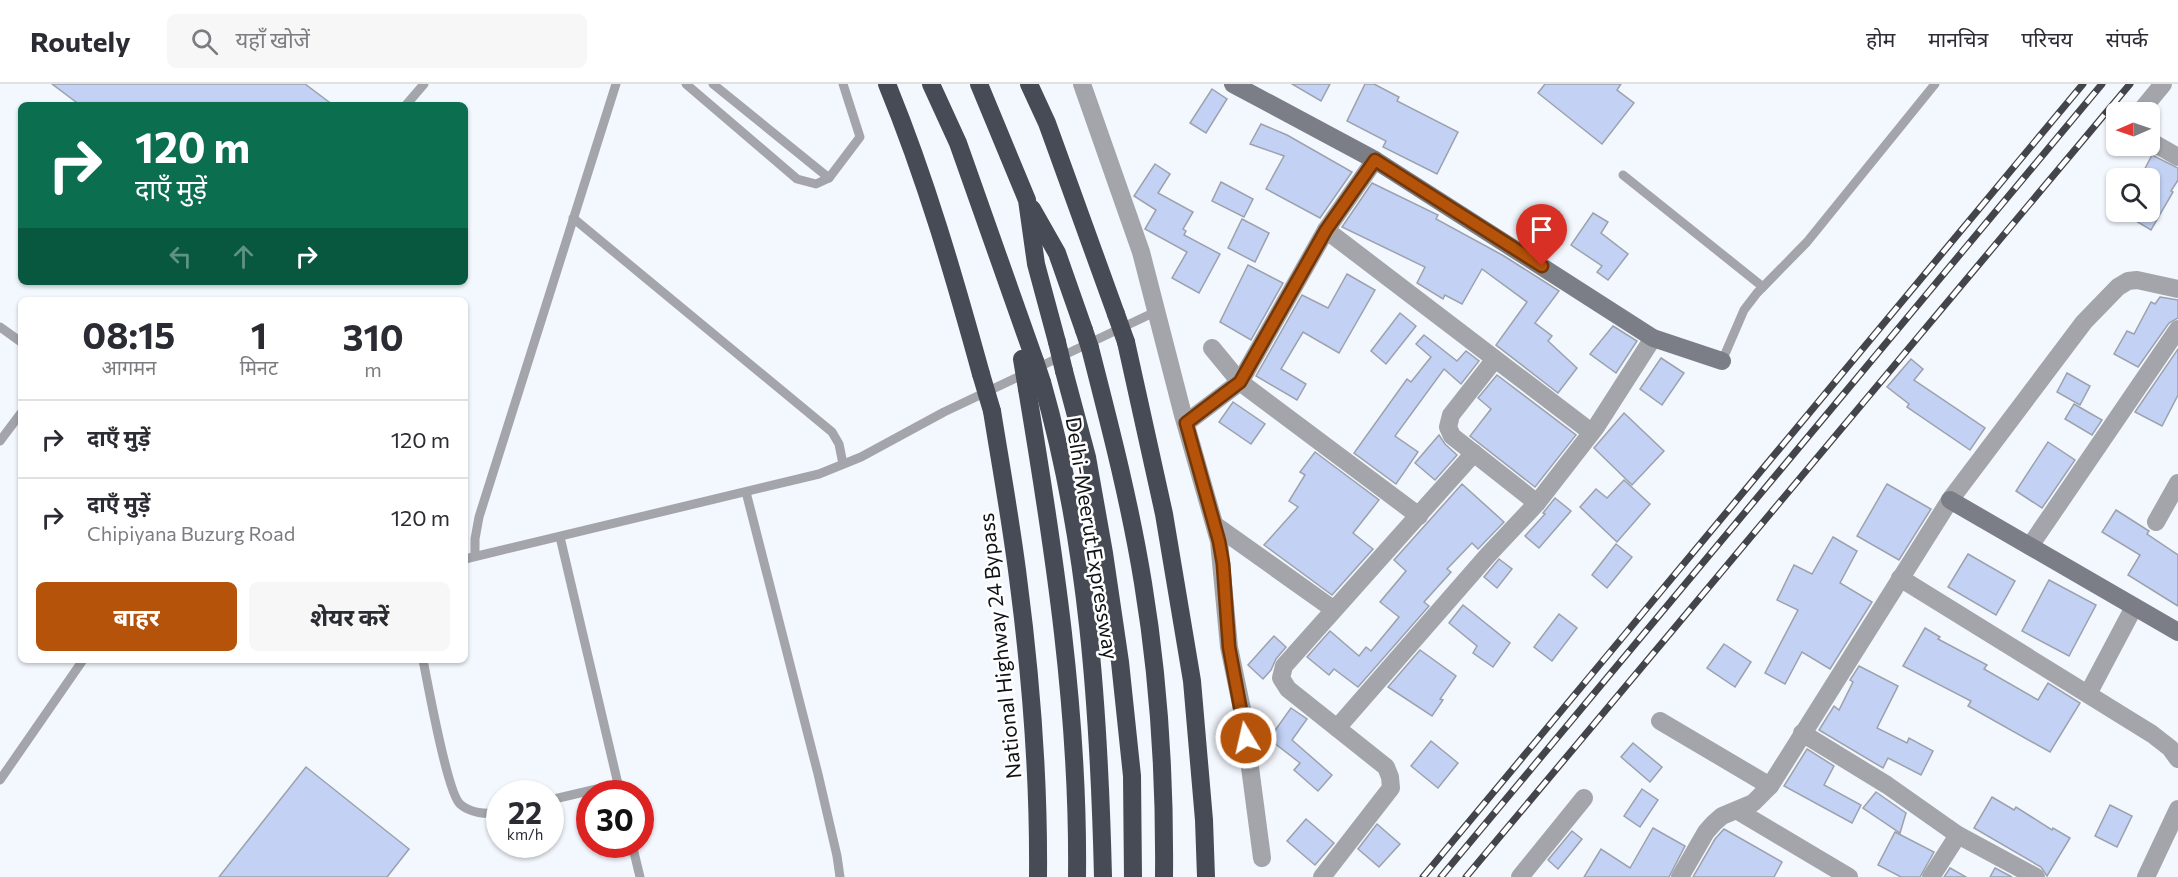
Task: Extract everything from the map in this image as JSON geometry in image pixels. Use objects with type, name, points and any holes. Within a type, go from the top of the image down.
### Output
[{"type":"highway","name":"National Highway 24 Bypass","points":[[888,84],[913,147],[947,251],[992,411],[1018,578],[1029,684],[1036,779],[1038,877]]},
{"type":"highway","points":[[931,84],[958,142],[1012,298],[1034,385],[1043,485],[1063,632],[1074,766],[1077,877]]},
{"type":"highway","name":"Delhi-Meerut Expressway","points":[[979,84],[1027,200],[1036,264],[1087,457],[1120,662],[1132,776],[1133,877]]},
{"type":"highway","points":[[1030,85],[1047,123],[1126,342],[1164,514],[1192,681],[1204,820],[1206,877]]},
{"type":"highway","points":[[1027,200],[1057,253],[1090,348],[1116,448],[1143,583],[1159,710],[1164,877]]},
{"type":"highway","name":"Delhi-Meerut Expressway","points":[[1034,385],[1061,458],[1088,624],[1100,768],[1104,877]]},
{"type":"street","points":[[1082,84],[1141,252],[1215,525],[1223,564],[1229,647],[1243,714],[1262,858]]},
{"type":"street","points":[[1233,84],[1375,160],[1653,338],[1722,361]]},
{"type":"street","points":[[2148,102],[2163,84]]},
{"type":"street","points":[[2160,147],[2178,158]]},
{"type":"street","points":[[1186,423],[1240,382],[1326,230],[1375,160]]},
{"type":"street","points":[[1326,230],[1591,432]]},
{"type":"street","points":[[1680,877],[1706,832],[1714,823],[1722,816],[1753,803],[1770,786],[1950,500],[2084,322],[2118,287],[2128,280],[2178,289]]},
{"type":"street","points":[[2030,546],[2178,329]]},
{"type":"street","points":[[1337,728],[1488,555],[1537,503],[1614,401],[1653,338]]},
{"type":"street","points":[[1212,348],[1240,382],[1419,516]]},
{"type":"street","points":[[1495,358],[1451,415],[1448,427],[1452,436],[1537,503]]},
{"type":"street","points":[[1322,877],[1390,788],[1390,777],[1386,767],[1288,689],[1281,678],[1284,666],[1474,453]]},
{"type":"street","points":[[2156,522],[2178,483]]},
{"type":"street","points":[[1950,500],[2134,607],[2177,628]]},
{"type":"street","points":[[1215,525],[1333,609]]},
{"type":"street","points":[[1900,578],[2152,734],[2170,748],[2178,759]]},
{"type":"street","points":[[2088,694],[2134,607]]},
{"type":"street","points":[[1660,721],[1770,786]]},
{"type":"street","points":[[1802,734],[1887,785],[1958,835],[2036,877]]},
{"type":"street","points":[[1520,877],[1584,798]]},
{"type":"street","points":[[2146,877],[2178,809]]},
{"type":"street","points":[[1738,811],[1849,877]]},
{"type":"street","points":[[1931,877],[1958,835]]},
{"type":"lane","points":[[409,102],[424,84]]},
{"type":"lane","points":[[616,84],[479,518],[470,557],[819,474],[1157,311]]},
{"type":"lane","points":[[686,84],[797,179],[816,184],[829,178],[860,138],[843,84]]},
{"type":"lane","points":[[713,84],[829,178]]},
{"type":"lane","points":[[1722,361],[1744,310],[1807,242],[1935,84]]},
{"type":"lane","points":[[1623,175],[1763,287]]},
{"type":"lane","points":[[573,218],[832,432],[839,444],[843,464]]},
{"type":"lane","points":[[0,327],[18,340]]},
{"type":"lane","points":[[0,441],[18,417]]},
{"type":"lane","points":[[746,492],[818,774],[840,877]]},
{"type":"lane","points":[[560,537],[617,780]]},
{"type":"lane","points":[[0,780],[81,663]]},
{"type":"lane","points":[[424,663],[450,782],[458,802],[472,812],[486,812]]},
{"type":"lane","points":[[635,858],[640,877]]},
{"type":"building","points":[[52,84],[305,84],[329,102],[76,102]]},
{"type":"building","points":[[1292,84],[1330,84],[1321,101]]},
{"type":"building","points":[[1365,84],[1374,84],[1399,97],[1397,101],[1458,132],[1437,174],[1383,147],[1386,141],[1347,121]]},
{"type":"building","points":[[1545,84],[1621,84],[1617,90],[1634,103],[1602,144],[1538,93]]},
{"type":"building","points":[[1212,89],[1227,99],[1206,133],[1190,123]]},
{"type":"building","points":[[1261,124],[1287,135],[1352,172],[1320,218],[1266,189],[1284,156],[1250,144]]},
{"type":"building","points":[[2151,156],[2154,156],[2178,168],[2178,180],[2160,214],[2160,168],[2145,168]]},
{"type":"building","points":[[1155,164],[1170,174],[1158,193],[1193,212],[1183,229],[1186,231],[1184,235],[1220,254],[1199,293],[1172,278],[1187,252],[1145,229],[1156,210],[1134,196]]},
{"type":"building","points":[[1221,182],[1253,199],[1244,217],[1212,201]]},
{"type":"building","points":[[1372,183],[1438,215],[1436,219],[1504,256],[1559,291],[1535,323],[1552,336],[1548,341],[1577,368],[1558,393],[1496,345],[1527,302],[1482,269],[1462,304],[1445,295],[1443,299],[1417,283],[1425,267],[1342,227]]},
{"type":"building","points":[[1593,213],[1608,222],[1601,233],[1628,254],[1608,280],[1597,272],[1602,266],[1571,245]]},
{"type":"building","points":[[1242,219],[1269,233],[1255,262],[1228,248]]},
{"type":"building","points":[[2138,222],[2156,222],[2151,230]]},
{"type":"building","points":[[1248,265],[1283,283],[1251,340],[1220,322]]},
{"type":"building","points":[[1347,274],[1375,290],[1339,353],[1303,332],[1281,369],[1306,384],[1297,400],[1256,376],[1302,295],[1328,308]]},
{"type":"building","points":[[2160,297],[2178,300],[2178,318],[2169,323],[2138,367],[2114,354],[2127,331],[2134,334],[2151,302],[2155,304]]},
{"type":"building","points":[[1400,313],[1416,326],[1386,364],[1371,351]]},
{"type":"building","points":[[1613,326],[1637,341],[1616,373],[1590,354]]},
{"type":"building","points":[[1424,335],[1457,361],[1466,351],[1479,361],[1461,384],[1444,369],[1395,436],[1418,452],[1396,484],[1354,453],[1407,379],[1411,382],[1431,357],[1416,344]]},
{"type":"building","points":[[2178,349],[2178,395],[2162,426],[2135,412]]},
{"type":"building","points":[[1661,358],[1684,373],[1662,405],[1640,389]]},
{"type":"building","points":[[1911,359],[1923,369],[1914,380],[1985,428],[1970,450],[1907,407],[1909,404],[1887,387]]},
{"type":"building","points":[[2067,373],[2090,386],[2080,405],[2057,392]]},
{"type":"building","points":[[1497,375],[1576,435],[1535,487],[1470,436],[1491,409],[1478,398]]},
{"type":"building","points":[[1233,402],[1265,424],[1251,444],[1219,422]]},
{"type":"building","points":[[2074,404],[2102,420],[2092,435],[2065,419]]},
{"type":"building","points":[[1624,413],[1664,451],[1632,485],[1594,448]]},
{"type":"building","points":[[1439,435],[1457,455],[1435,480],[1415,463]]},
{"type":"building","points":[[2048,442],[2075,460],[2042,508],[2016,491]]},
{"type":"building","points":[[1315,452],[1379,500],[1353,533],[1373,549],[1332,595],[1264,545],[1298,507],[1289,501],[1305,475],[1300,472]]},
{"type":"building","points":[[1624,480],[1650,504],[1617,542],[1580,507],[1596,489],[1607,498]]},
{"type":"building","points":[[1462,484],[1504,522],[1478,549],[1472,543],[1447,569],[1451,572],[1424,602],[1429,606],[1358,687],[1334,669],[1329,675],[1307,657],[1330,631],[1359,656],[1366,647],[1371,651],[1399,617],[1380,602],[1406,571],[1394,560]]},
{"type":"building","points":[[1887,484],[1931,509],[1899,560],[1857,536]]},
{"type":"building","points":[[1555,498],[1571,511],[1539,548],[1525,536],[1545,514],[1543,513]]},
{"type":"building","points":[[2116,510],[2149,531],[2147,534],[2178,555],[2178,606],[2128,575],[2140,555],[2102,532]]},
{"type":"building","points":[[1833,537],[1857,551],[1840,583],[1872,602],[1830,669],[1802,652],[1785,684],[1765,673],[1798,610],[1777,600],[1794,565],[1812,574]]},
{"type":"building","points":[[1616,544],[1632,557],[1607,588],[1592,575]]},
{"type":"building","points":[[1968,554],[2015,581],[1996,615],[1948,587]]},
{"type":"building","points":[[1499,559],[1512,569],[1497,588],[1484,577]]},
{"type":"building","points":[[2049,580],[2096,605],[2069,656],[2022,631]]},
{"type":"building","points":[[1463,605],[1510,643],[1493,667],[1473,653],[1477,646],[1449,623]]},
{"type":"building","points":[[1559,614],[1577,628],[1552,661],[1534,647]]},
{"type":"building","points":[[1925,628],[1940,637],[1938,639],[1987,665],[1984,669],[2038,700],[2048,683],[2080,703],[2050,752],[1968,706],[1971,701],[1903,666]]},
{"type":"building","points":[[1274,636],[1286,647],[1263,679],[1248,665]]},
{"type":"building","points":[[1724,644],[1751,662],[1735,687],[1707,668]]},
{"type":"building","points":[[1420,650],[1456,676],[1440,699],[1443,700],[1432,716],[1388,687]]},
{"type":"building","points":[[1859,666],[1898,686],[1877,728],[1907,743],[1909,738],[1933,751],[1921,775],[1888,758],[1883,768],[1819,730],[1834,706],[1839,710],[1853,682],[1850,680]]},
{"type":"building","points":[[1291,708],[1307,719],[1292,740],[1332,775],[1318,791],[1294,770],[1300,763],[1269,739]]},
{"type":"building","points":[[1431,741],[1458,763],[1438,788],[1411,766]]},
{"type":"building","points":[[1633,743],[1662,767],[1650,782],[1621,757]]},
{"type":"building","points":[[1807,749],[1834,766],[1824,785],[1861,805],[1852,823],[1784,786]]},
{"type":"building","points":[[306,767],[409,849],[387,877],[219,877]]},
{"type":"building","points":[[1642,789],[1658,800],[1640,827],[1624,816]]},
{"type":"building","points":[[1876,792],[1906,813],[1900,833],[1863,808]]},
{"type":"building","points":[[1992,797],[2014,810],[2016,807],[2052,830],[2053,828],[2070,838],[2047,876],[2041,867],[1974,828]]},
{"type":"building","points":[[2110,805],[2132,816],[2117,847],[2095,836]]},
{"type":"building","points":[[1306,819],[1334,843],[1315,865],[1287,841]]},
{"type":"building","points":[[1377,824],[1400,844],[1379,867],[1358,849]]},
{"type":"building","points":[[1653,828],[1685,846],[1669,877],[1584,877],[1601,849],[1630,868]]},
{"type":"building","points":[[1724,829],[1782,862],[1774,877],[1693,877],[1715,839]]},
{"type":"building","points":[[1572,831],[1582,839],[1558,869],[1548,860]]},
{"type":"building","points":[[1895,832],[1934,852],[1920,877],[1901,877],[1878,865]]},
{"type":"building","points":[[1950,868],[1966,877],[1944,877]]},
{"type":"building","points":[[1995,868],[2012,877],[1990,877]]},
{"type":"railway","points":[[1423,877],[2083,84]]},
{"type":"railway","points":[[1441,877],[2102,84]]},
{"type":"railway","points":[[1466,877],[2130,84]]},
{"type":"route","points":[[1246,738],[1229,647],[1223,564],[1219,541],[1186,423],[1240,382],[1326,230],[1375,160],[1542,266]]}]
